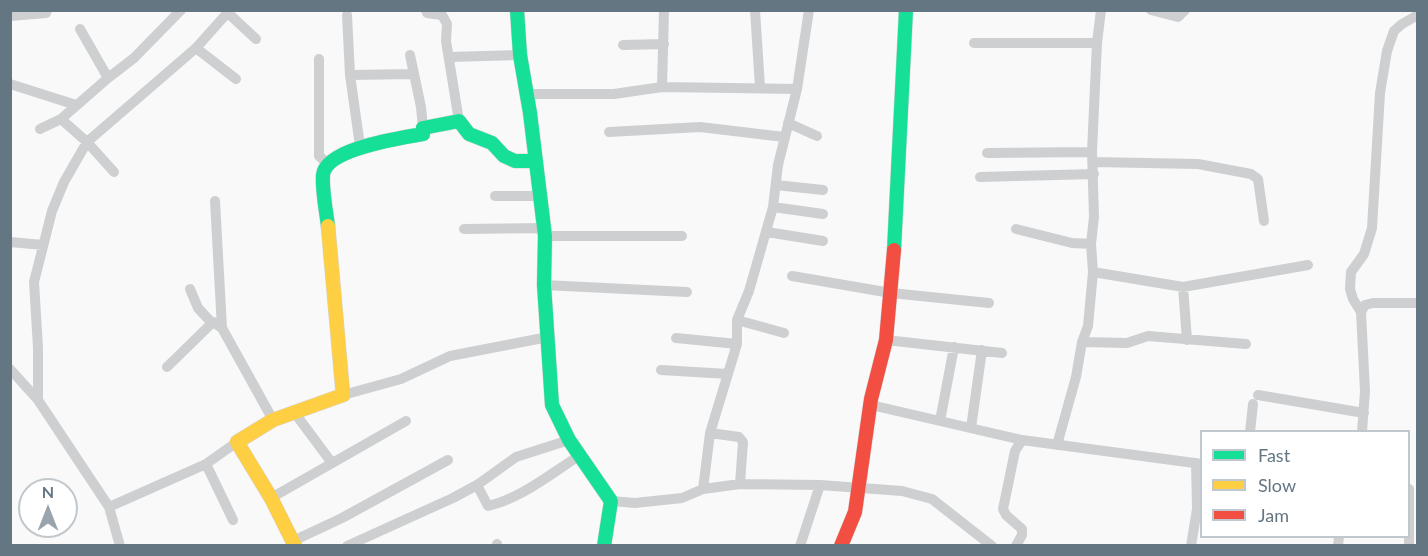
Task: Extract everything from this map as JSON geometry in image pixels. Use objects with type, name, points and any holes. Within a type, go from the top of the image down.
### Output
[{"type":"street","points":[[10,16],[46,13],[46,10]]},
{"type":"street","points":[[40,129],[61,119],[134,58],[181,10]]},
{"type":"street","points":[[426,10],[427,13],[442,15],[447,24],[446,41],[459,121],[469,134],[492,143],[504,156],[515,161],[534,161]]},
{"type":"street","points":[[516,10],[544,232],[544,285],[552,405],[569,440],[611,501],[604,546]]},
{"type":"street","points":[[662,87],[664,10]]},
{"type":"street","points":[[755,10],[760,87]]},
{"type":"street","points":[[704,489],[710,433],[736,344],[736,320],[749,291],[773,207],[784,137],[797,89],[809,10]]},
{"type":"street","points":[[841,546],[855,512],[871,405],[886,340],[891,293],[906,10]]},
{"type":"street","points":[[1057,445],[1088,326],[1093,272],[1091,243],[1094,217],[1093,157],[1097,44],[1101,10]]},
{"type":"street","points":[[1151,10],[1178,16],[1185,10]]},
{"type":"street","points":[[38,400],[34,282],[52,211],[64,182],[87,142],[196,48],[229,12],[256,39]]},
{"type":"street","points":[[347,15],[350,75],[360,146]]},
{"type":"street","points":[[1362,430],[1365,391],[1361,312],[1350,289],[1351,272],[1364,254],[1372,228],[1380,93],[1387,51],[1394,32],[1402,24],[1418,15]]},
{"type":"street","points":[[80,29],[108,78]]},
{"type":"street","points":[[974,43],[1097,44]]},
{"type":"street","points":[[623,45],[664,44]]},
{"type":"street","points":[[196,48],[236,79]]},
{"type":"street","points":[[343,394],[322,172],[328,164],[360,146],[423,134],[422,107],[410,55]]},
{"type":"street","points":[[449,57],[520,55]]},
{"type":"street","points":[[319,59],[319,156],[328,164]]},
{"type":"street","points":[[350,75],[414,74]]},
{"type":"street","points":[[10,84],[76,105]]},
{"type":"street","points":[[526,94],[614,94],[662,87],[797,89]]},
{"type":"street","points":[[61,119],[87,142],[114,172]]},
{"type":"street","points":[[423,128],[459,121]]},
{"type":"street","points":[[788,123],[817,135]]},
{"type":"street","points":[[609,132],[699,127],[784,137]]},
{"type":"street","points":[[987,153],[1198,164],[1251,174],[1258,179],[1264,220]]},
{"type":"street","points":[[980,177],[1094,174]]},
{"type":"street","points":[[776,185],[823,190]]},
{"type":"street","points":[[495,196],[539,195]]},
{"type":"street","points":[[215,201],[222,328],[273,420]]},
{"type":"street","points":[[773,207],[823,214]]},
{"type":"street","points":[[464,229],[682,236]]},
{"type":"street","points":[[1016,229],[1072,243],[1091,243]]},
{"type":"street","points":[[767,232],[822,241]]},
{"type":"street","points":[[10,242],[43,245]]},
{"type":"street","points":[[1093,272],[1183,287],[1308,266]]},
{"type":"street","points":[[792,276],[891,293],[989,303]]},
{"type":"street","points":[[544,285],[687,292]]},
{"type":"street","points":[[1183,287],[1187,340]]},
{"type":"street","points":[[190,289],[198,308],[211,322],[222,328]]},
{"type":"street","points":[[1361,312],[1365,305],[1373,303],[1418,303]]},
{"type":"street","points":[[736,320],[784,333]]},
{"type":"street","points":[[167,367],[211,322]]},
{"type":"street","points":[[1082,342],[1127,343],[1148,336],[1246,344]]},
{"type":"street","points":[[109,507],[206,464],[273,420],[343,394],[401,379],[450,356],[549,337]]},
{"type":"street","points":[[676,338],[736,344]]},
{"type":"street","points":[[886,340],[1002,353]]},
{"type":"street","points":[[940,421],[954,347]]},
{"type":"street","points":[[971,428],[982,351]]},
{"type":"street","points":[[10,369],[38,400],[109,507],[120,546]]},
{"type":"street","points":[[661,370],[728,375]]},
{"type":"street","points":[[1250,430],[1255,399],[1364,413]]},
{"type":"street","points":[[871,405],[1022,440],[1199,464],[1197,510],[1191,546]]},
{"type":"street","points":[[294,412],[332,463]]},
{"type":"street","points":[[271,498],[406,421]]},
{"type":"street","points":[[710,433],[740,437],[743,442],[740,484]]},
{"type":"street","points":[[347,546],[453,498],[477,485],[516,457],[569,440]]},
{"type":"street","points":[[1016,546],[1022,535],[1022,529],[1006,515],[1003,509],[1015,450],[1022,440]]},
{"type":"street","points":[[237,442],[271,498],[294,543],[448,460]]},
{"type":"street","points":[[477,485],[488,506],[499,503],[525,491],[579,456]]},
{"type":"street","points":[[206,464],[233,520]]},
{"type":"street","points":[[611,501],[635,503],[682,498],[704,489],[740,484],[820,485],[902,490],[932,498],[987,544]]},
{"type":"street","points":[[800,546],[820,485]]},
{"type":"traffic: fast","points":[[517,10],[520,55],[530,113],[545,236],[544,285],[552,405],[569,440],[611,501],[604,546]]},
{"type":"traffic: fast","points":[[894,250],[906,10]]},
{"type":"traffic: fast","points":[[328,226],[323,175],[327,166],[350,151],[423,134],[423,128],[459,121],[469,134],[492,143],[504,156],[515,161],[534,161]]},
{"type":"traffic: slow","points":[[295,546],[271,498],[237,442],[273,420],[343,395],[328,226]]},
{"type":"traffic: jam","points":[[841,546],[855,512],[871,399],[886,340],[894,250]]}]
